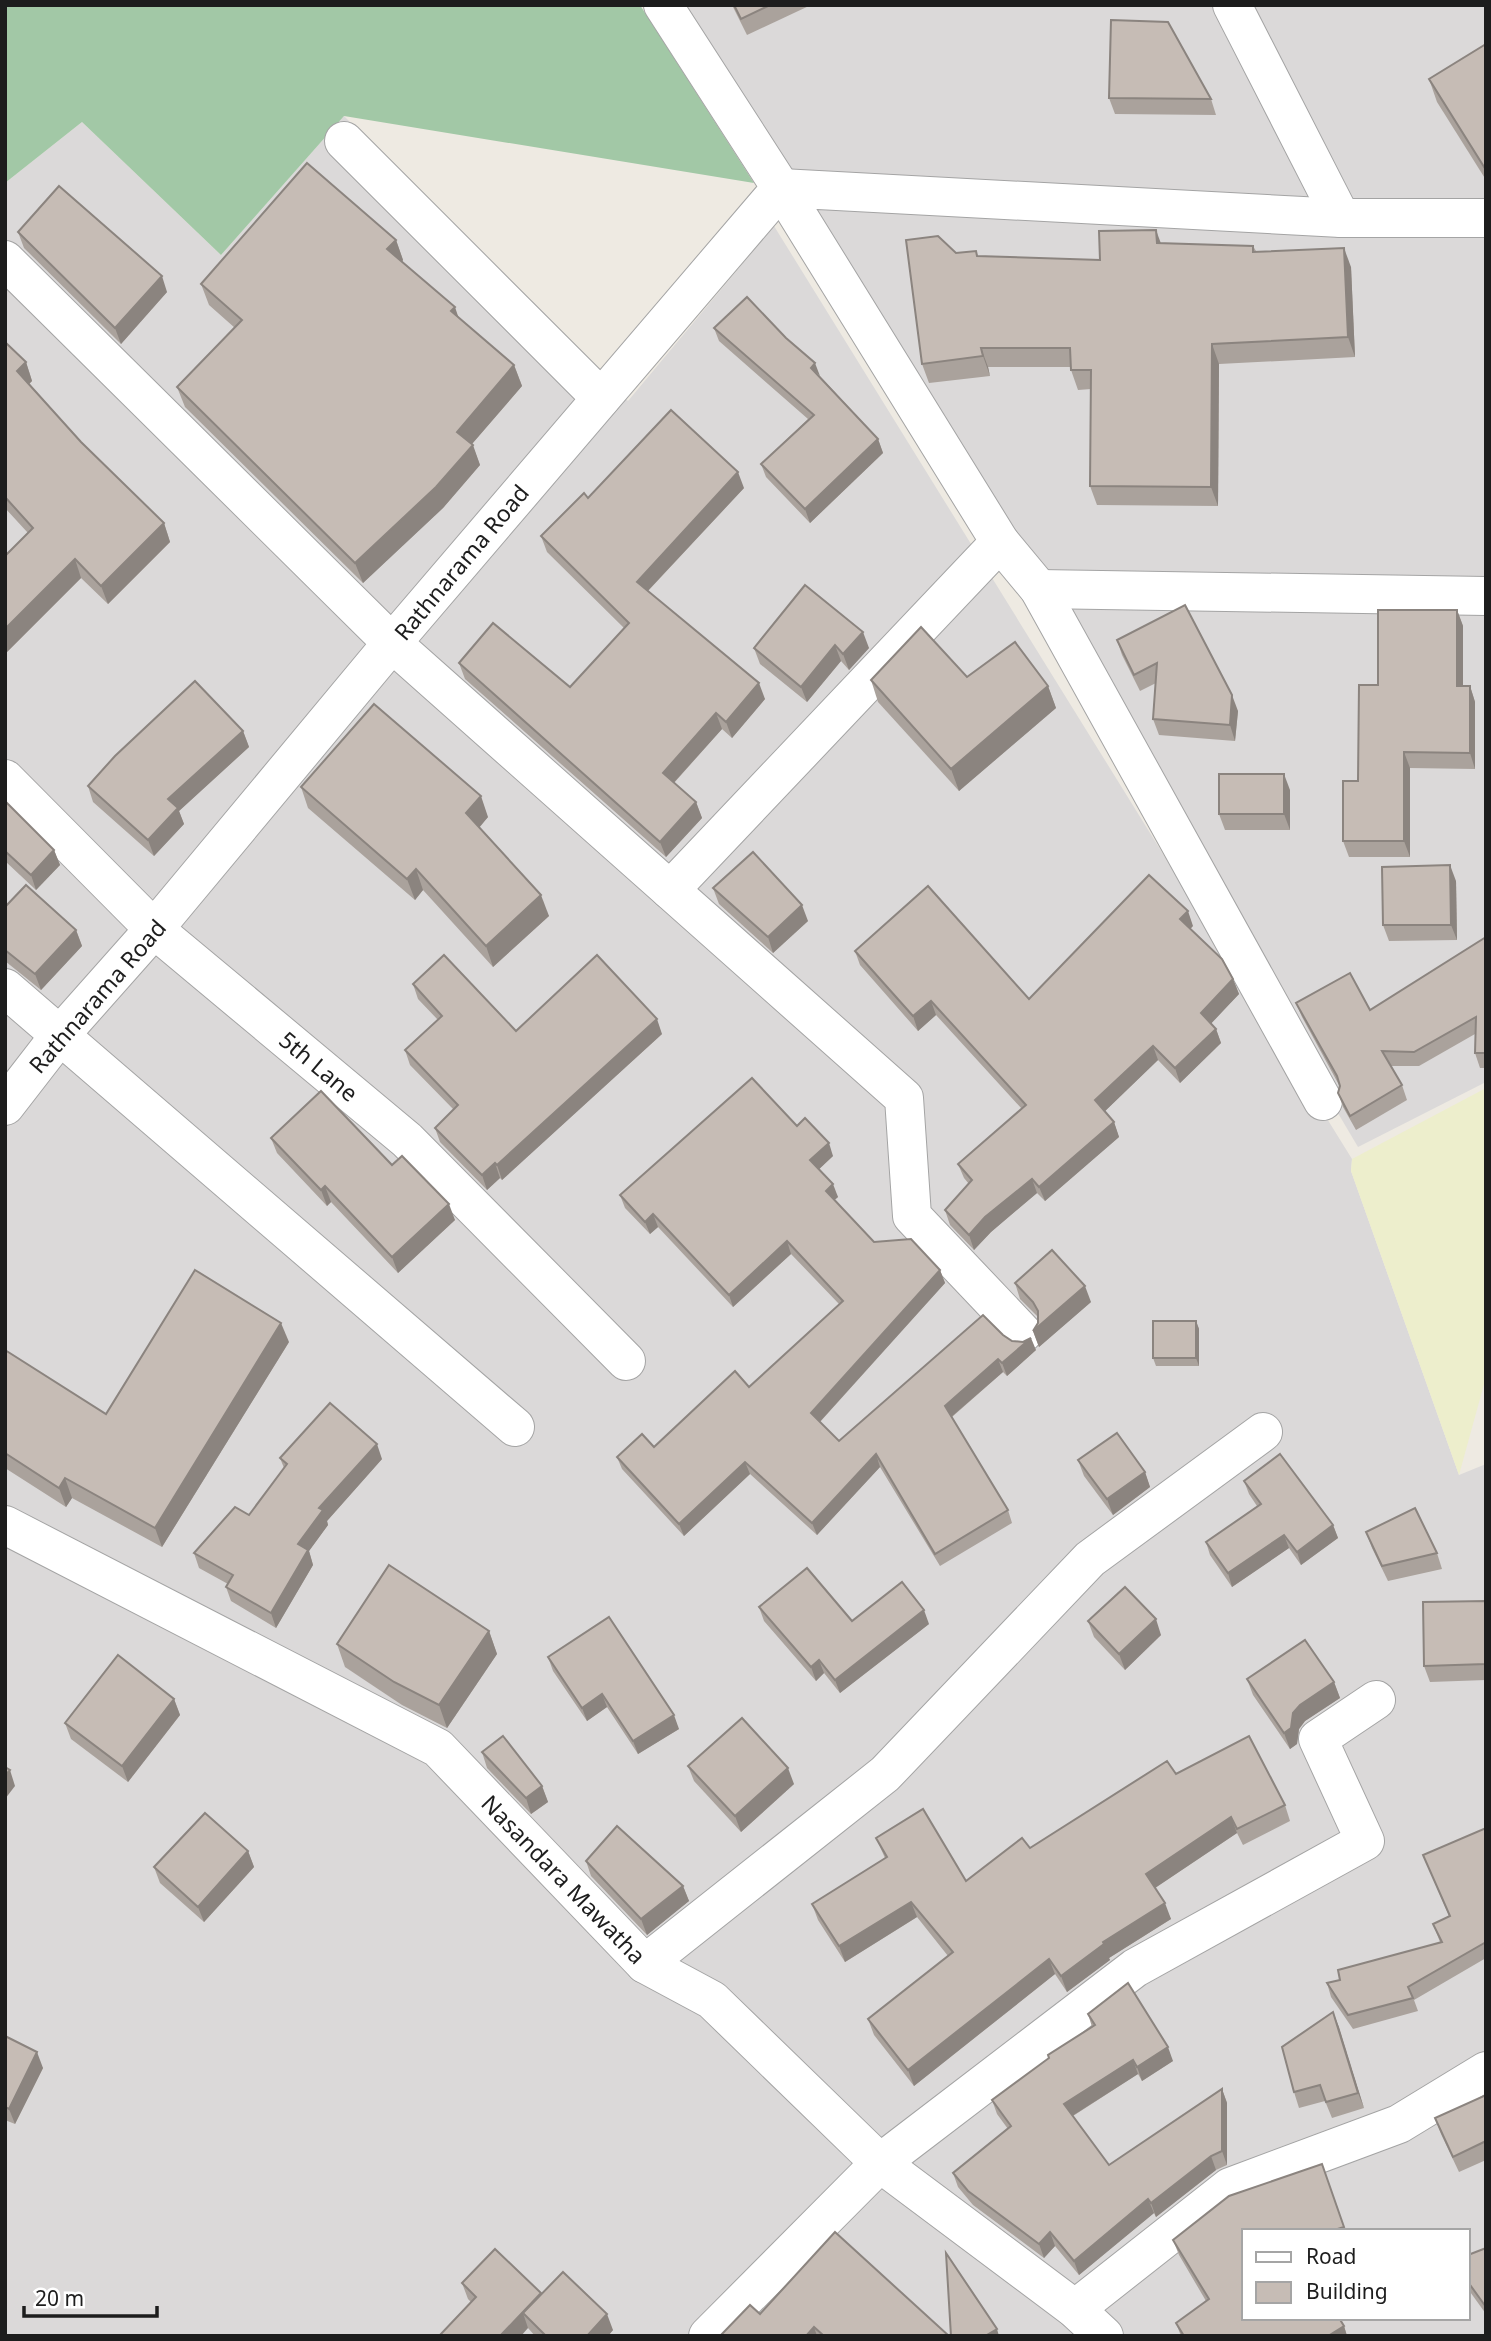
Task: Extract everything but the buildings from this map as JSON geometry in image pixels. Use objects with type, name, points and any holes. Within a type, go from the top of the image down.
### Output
[{"type":"street","points":[[663,5],[781,188],[1000,542],[1040,589],[1323,1101]]},
{"type":"street","points":[[1232,5],[1341,218]]},
{"type":"street","points":[[344,141],[601,398]]},
{"type":"street","points":[[781,188],[1341,218],[1486,218]]},
{"type":"street","name":"Rathnarama Road","points":[[5,1106],[60,1035],[154,929],[392,643],[781,188]]},
{"type":"street","points":[[5,260],[392,643],[904,1098],[912,1216],[1023,1333]]},
{"type":"street","points":[[670,890],[1000,542]]},
{"type":"street","points":[[1040,589],[1486,596]]},
{"type":"street","name":"5th Lane","points":[[5,779],[154,929],[407,1140],[626,1361]]},
{"type":"street","points":[[5,988],[515,1427]]},
{"type":"street","points":[[645,1964],[885,1774],[1090,1559],[1263,1432]]},
{"type":"street","name":"Nasandara Mawatha","points":[[5,1525],[438,1748],[645,1964],[712,2000],[880,2163],[1075,2309],[1104,2336]]},
{"type":"street","points":[[708,2336],[880,2163],[1135,1968],[1365,1841],[1318,1739],[1376,1700]]},
{"type":"street","points":[[1075,2309],[1230,2187],[1399,2124],[1486,2071]]},
{"type":"shaded area","points":[[682,5],[1486,5],[1486,1082],[1358,1147]]},
{"type":"shaded area","points":[[344,116],[628,401],[774,226],[1352,1159],[1351,1171],[1459,1475],[1486,1464],[1486,2336],[5,2336],[5,183],[82,122],[221,255]]},
{"type":"green space","points":[[5,5],[640,5],[754,183],[344,116],[221,255],[82,122],[5,183]]},
{"type":"green space","points":[[1486,1088],[1486,1377],[1459,1475],[1351,1171],[1352,1159]]}]
